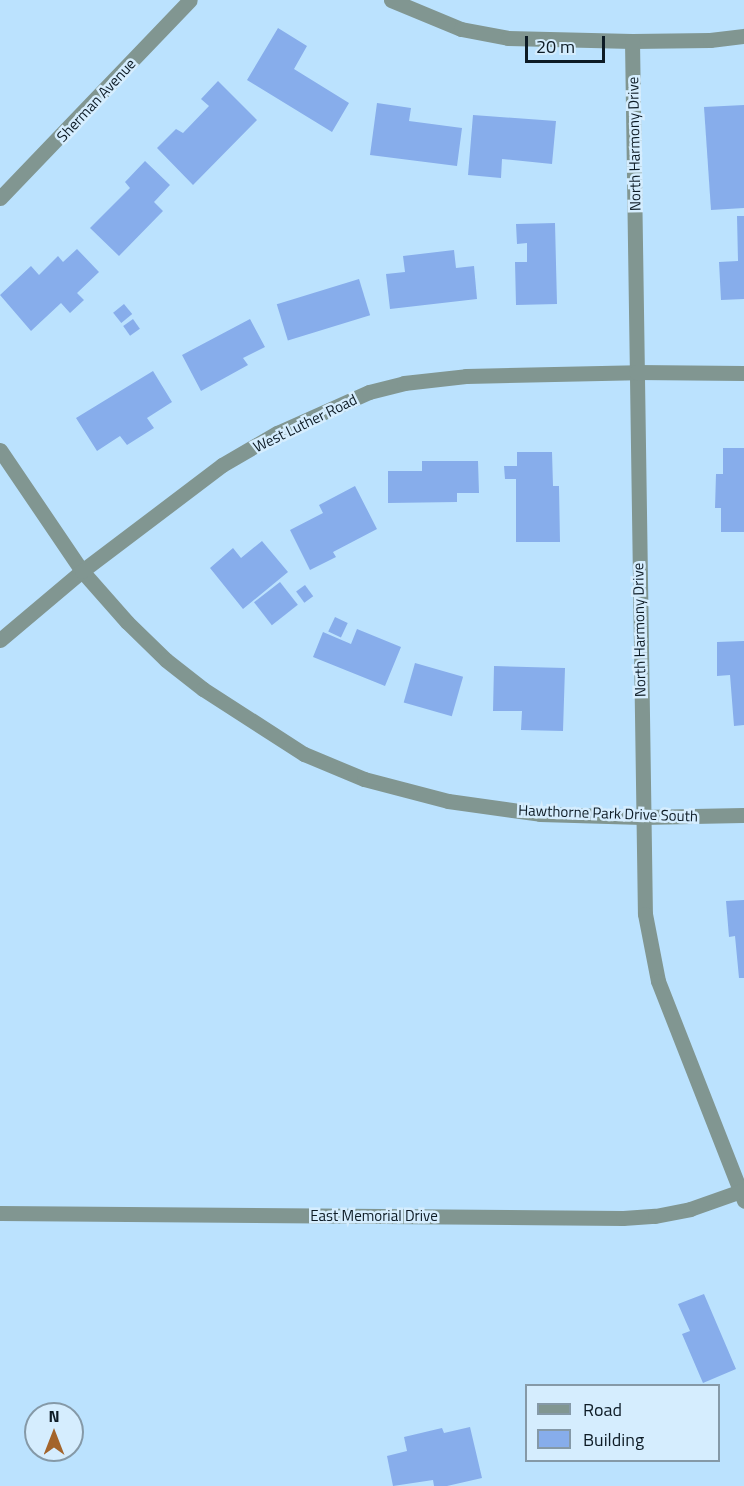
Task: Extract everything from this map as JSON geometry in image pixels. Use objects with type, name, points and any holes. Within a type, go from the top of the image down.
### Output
[{"type":"street","name":"Sherman Avenue","points":[[0,198],[190,0]]},
{"type":"street","points":[[391,0],[434,20],[483,35],[532,40],[710,40],[744,36]]},
{"type":"street","name":"North Harmony Drive","points":[[632,41],[645,914],[658,981],[743,1194]]},
{"type":"street","name":"West Luther Road","points":[[0,640],[82,571],[222,465],[277,433],[369,392],[404,383],[466,376],[636,372],[744,373]]},
{"type":"street","name":"Hawthorne Park Drive South","points":[[0,450],[82,571],[127,622],[166,660],[203,689],[304,754],[363,779],[448,801],[540,814],[642,817],[744,815]]},
{"type":"street","name":"East Memorial Drive","points":[[0,1213],[623,1218],[655,1216],[743,1194]]},
{"type":"building","points":[[278,28],[307,46],[294,69],[349,103],[332,132],[247,80]]},
{"type":"building","points":[[218,81],[257,120],[193,185],[157,148],[176,129],[183,133],[209,106],[201,99]]},
{"type":"building","points":[[377,103],[411,108],[409,121],[462,128],[457,166],[370,155]]},
{"type":"building","points":[[744,105],[744,208],[711,210],[704,107]]},
{"type":"building","points":[[473,115],[556,121],[552,164],[502,159],[501,178],[468,175]]},
{"type":"building","points":[[145,161],[170,185],[154,202],[163,211],[119,256],[90,228],[130,188],[125,182]]},
{"type":"building","points":[[737,216],[744,216],[744,299],[721,300],[719,262],[738,261]]},
{"type":"building","points":[[555,223],[557,304],[516,305],[515,262],[527,262],[527,243],[517,244],[516,224]]},
{"type":"building","points":[[77,249],[99,272],[77,293],[84,300],[70,313],[61,303],[31,331],[0,295],[31,266],[39,275],[58,256],[63,262]]},
{"type":"building","points":[[454,250],[456,268],[474,266],[477,299],[390,309],[386,274],[405,272],[403,256]]},
{"type":"building","points":[[359,279],[370,315],[288,340],[277,304]]},
{"type":"building","points":[[124,304],[132,314],[121,323],[113,313]]},
{"type":"building","points":[[133,319],[140,329],[130,336],[123,326]]},
{"type":"building","points":[[250,319],[265,347],[243,358],[248,365],[201,391],[182,355]]},
{"type":"building","points":[[153,371],[172,402],[147,418],[154,428],[127,445],[120,436],[97,451],[76,418]]},
{"type":"building","points":[[723,448],[744,448],[744,532],[721,532],[721,508],[715,508],[716,474],[723,474]]},
{"type":"building","points":[[517,452],[552,452],[553,486],[559,486],[560,542],[516,542],[516,479],[505,479],[504,466],[517,466]]},
{"type":"building","points":[[422,461],[478,461],[479,493],[457,493],[457,502],[388,503],[388,471],[422,471]]},
{"type":"building","points":[[355,486],[377,529],[333,552],[336,557],[310,570],[290,530],[323,513],[319,505]]},
{"type":"building","points":[[262,541],[288,572],[243,609],[210,568],[233,548],[241,558]]},
{"type":"building","points":[[280,582],[298,605],[272,625],[254,602]]},
{"type":"building","points":[[305,585],[313,596],[304,603],[296,591]]},
{"type":"building","points":[[335,617],[348,623],[341,637],[328,632]]},
{"type":"building","points":[[357,629],[401,647],[385,686],[313,657],[323,632],[351,644]]},
{"type":"building","points":[[744,641],[744,725],[734,726],[730,675],[717,676],[717,642]]},
{"type":"building","points":[[415,663],[463,677],[452,716],[404,702]]},
{"type":"building","points":[[494,666],[565,668],[563,731],[521,730],[522,711],[493,711]]},
{"type":"building","points":[[744,900],[744,978],[739,978],[735,936],[729,937],[726,901]]},
{"type":"building","points":[[704,1294],[736,1369],[703,1383],[682,1334],[690,1331],[678,1304]]},
{"type":"building","points":[[470,1427],[482,1478],[447,1486],[434,1486],[433,1480],[393,1486],[387,1456],[407,1451],[404,1437],[442,1428],[444,1433]]}]
